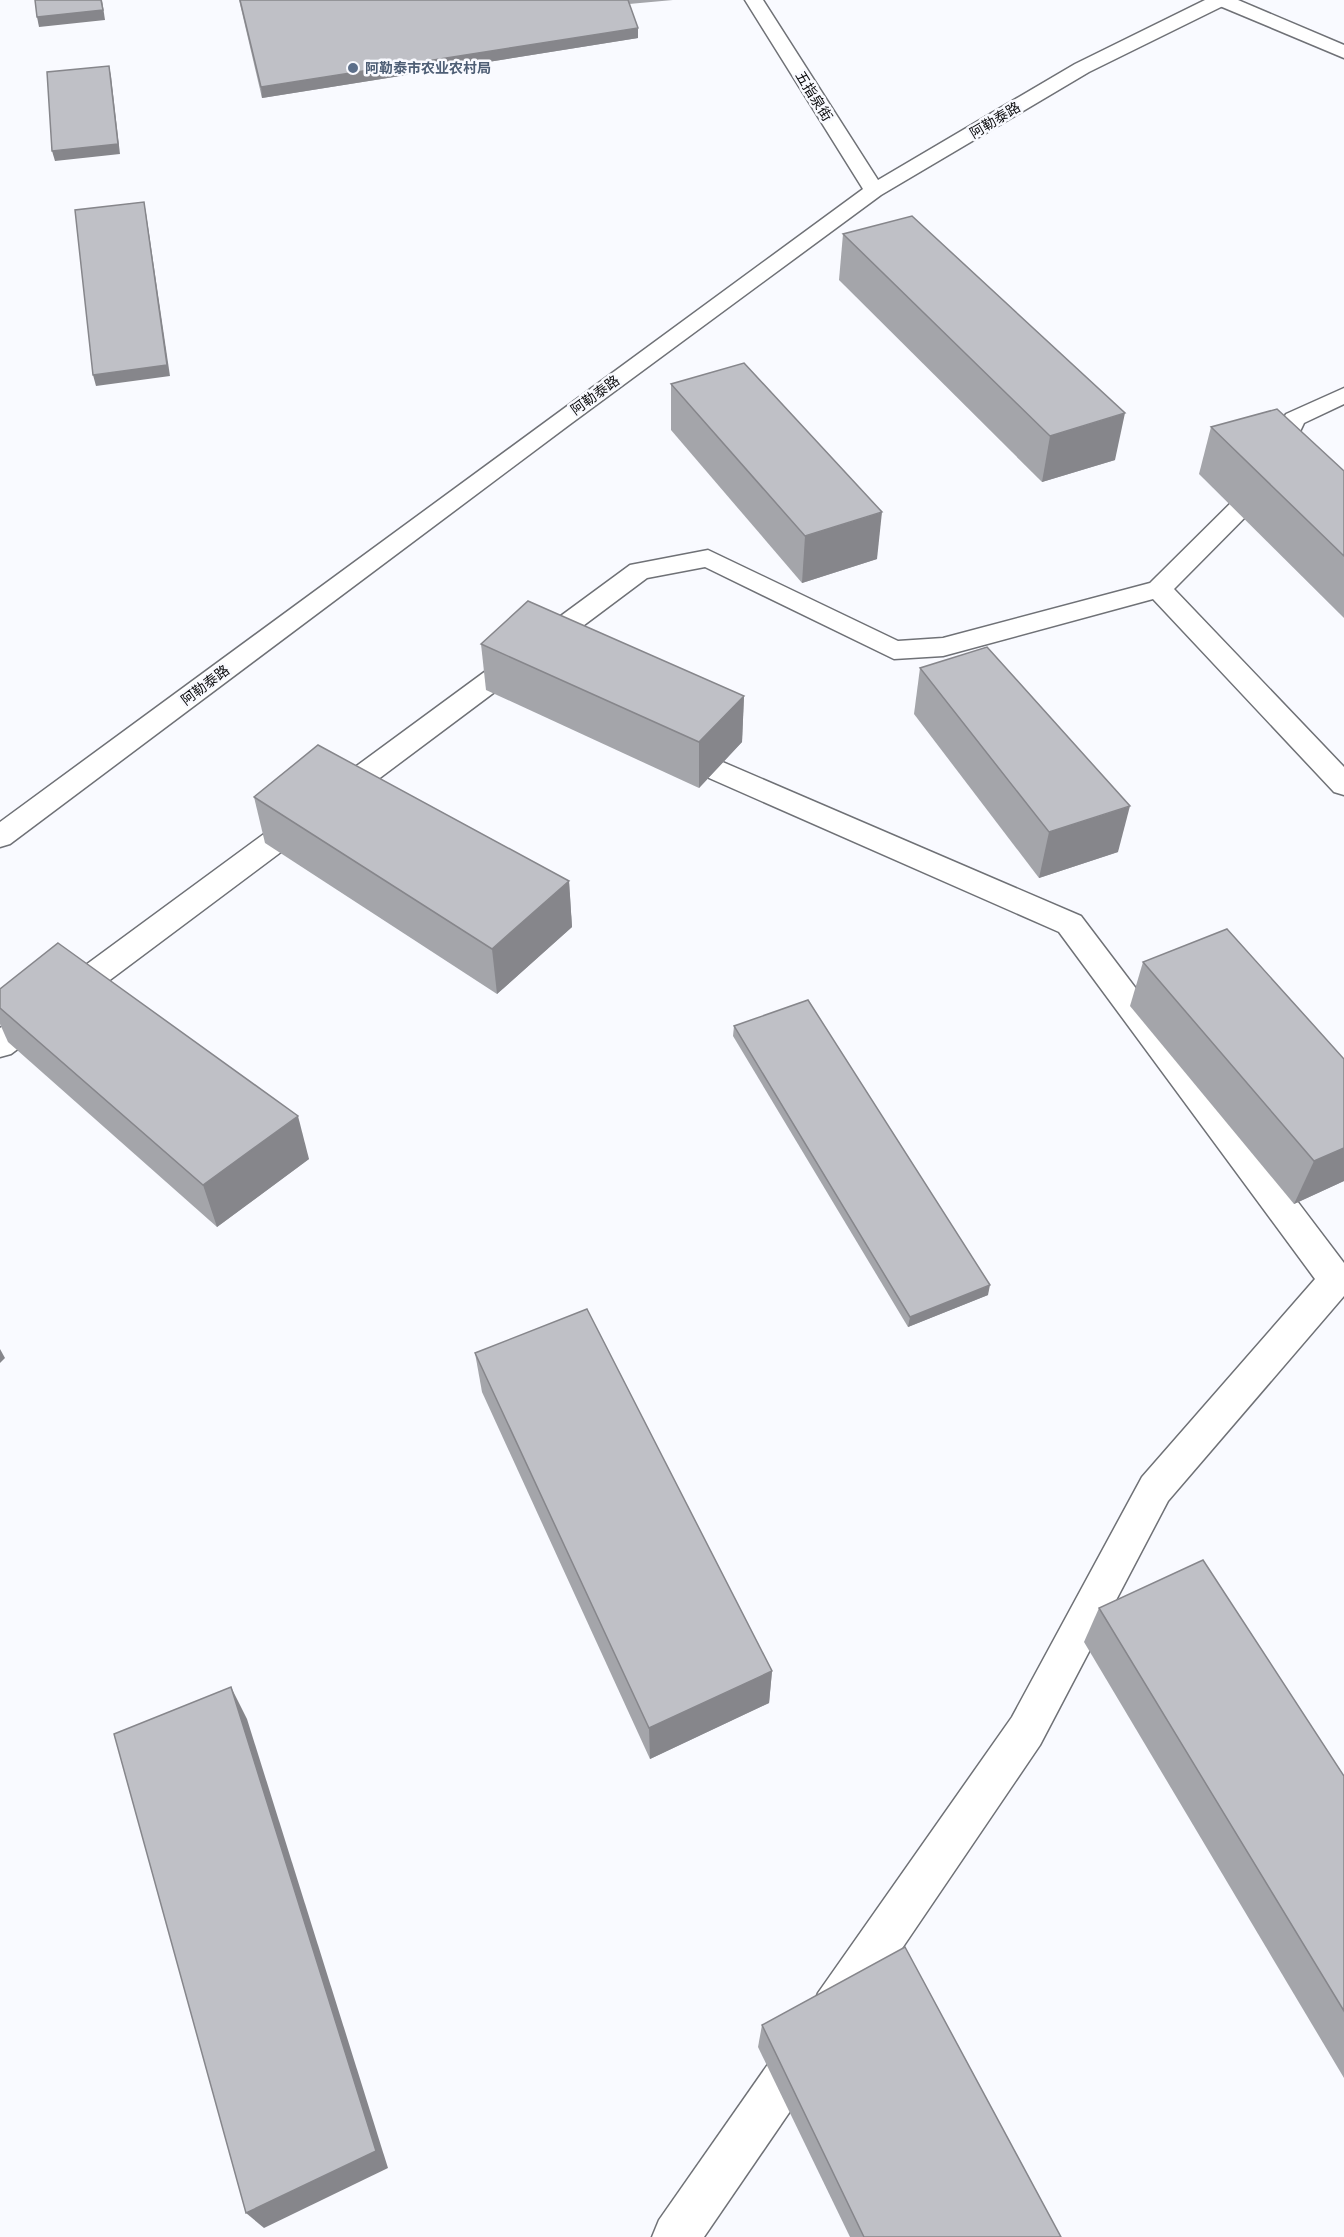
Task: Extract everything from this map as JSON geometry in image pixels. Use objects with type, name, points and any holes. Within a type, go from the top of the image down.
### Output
[{"type":"street","name":"五指泉街","points":[[754,0],[874,191]]},
{"type":"street","name":"阿勒泰路","points":[[0,837],[561,420],[874,191],[1082,68],[1221,0]]},
{"type":"street","points":[[1221,0],[1344,52]]},
{"type":"street","points":[[0,1046],[639,571],[708,558],[894,650],[943,647],[1159,589],[1264,484],[1294,419],[1344,395]]},
{"type":"street","points":[[1159,589],[1344,785]]},
{"type":"street","points":[[500,675],[532,689]]},
{"type":"street","points":[[653,742],[1070,924],[1340,1279],[1155,1489],[1026,1731],[676,2237]]},
{"type":"building","points":[[35,0],[101,0],[103,10],[37,17]]},
{"type":"building","name":"阿勒泰市农业农村局","points":[[240,0],[628,0],[638,28],[261,87]]},
{"type":"building","points":[[109,66],[118,144],[52,151],[47,72]]},
{"type":"building","points":[[144,202],[167,365],[93,375],[75,210]]},
{"type":"building","points":[[912,216],[1125,413],[1050,436],[843,234]]},
{"type":"building","points":[[744,363],[882,512],[805,536],[671,384]]},
{"type":"building","points":[[1277,409],[1344,471],[1344,556],[1211,427]]},
{"type":"building","points":[[528,601],[744,696],[699,742],[481,644]]},
{"type":"building","points":[[987,647],[1130,806],[1049,832],[920,668]]},
{"type":"building","points":[[318,745],[569,881],[492,949],[254,797]]},
{"type":"building","points":[[1227,929],[1344,1059],[1344,1148],[1314,1161],[1143,962]]},
{"type":"building","points":[[58,943],[298,1116],[203,1185],[0,1008],[0,989]]},
{"type":"building","points":[[808,1000],[990,1285],[910,1317],[734,1026]]},
{"type":"building","points":[[587,1309],[772,1671],[649,1728],[475,1353]]},
{"type":"building","points":[[1203,1560],[1344,1776],[1344,2011],[1099,1608]]},
{"type":"building","points":[[231,1687],[376,2151],[246,2213],[114,1734]]},
{"type":"building","points":[[905,1947],[1061,2237],[864,2237],[762,2025]]},
{"type":"place","name":"阿勒泰市农业农村局","points":[[353,68]]}]
